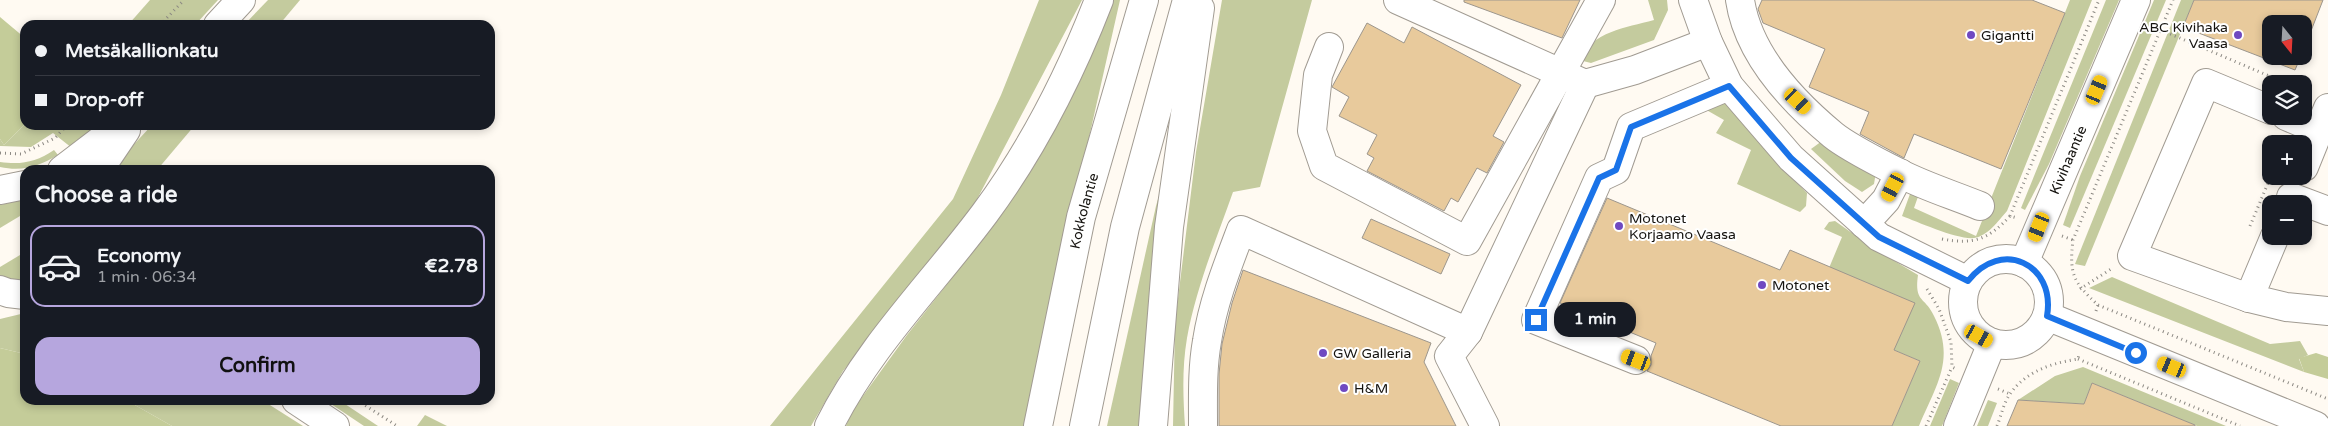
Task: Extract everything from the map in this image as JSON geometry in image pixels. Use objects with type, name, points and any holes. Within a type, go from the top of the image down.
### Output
[{"type":"main road","points":[[223,20],[242,0]]},
{"type":"main road","points":[[829,426],[840,404],[883,343],[985,213],[1028,150],[1064,81],[1099,0]]},
{"type":"main road","name":"Kokkolantie","points":[[1038,426],[1081,217],[1144,0]]},
{"type":"main road","points":[[1084,426],[1125,227],[1187,0]]},
{"type":"main road","points":[[1153,426],[1170,227],[1202,0]]},
{"type":"main road","points":[[1398,0],[1585,84],[1635,70],[1708,42]]},
{"type":"main road","points":[[1329,46],[1318,75],[1312,131],[1324,166],[1466,242],[1601,0]]},
{"type":"main road","points":[[1693,0],[1708,42],[1729,86],[1791,158],[1879,237],[1968,281]]},
{"type":"main road","points":[[1740,0],[1741,10],[1757,50],[1786,90],[1834,135],[1900,174],[1980,206]]},
{"type":"main road","name":"Kivihaantie","points":[[2024,263],[2136,0]]},
{"type":"main road","points":[[2262,106],[2206,83],[2132,256],[2250,298],[2286,307],[2328,311]]},
{"type":"main road","points":[[1485,426],[1449,356],[1468,332],[1585,84]]},
{"type":"main road","points":[[1636,360],[1536,320],[1599,178],[1616,170],[1631,127],[1729,86]]},
{"type":"main road","points":[[2312,119],[2325,120],[2312,149]]},
{"type":"main road","points":[[69,165],[114,130]]},
{"type":"main road","points":[[102,165],[126,130]]},
{"type":"main road","points":[[1864,224],[1886,200],[1900,174]]},
{"type":"main road","points":[[2293,192],[2328,211]]},
{"type":"main road","points":[[1203,426],[1206,342],[1216,298],[1241,230],[1468,332]]},
{"type":"main road","points":[[2250,298],[2271,245]]},
{"type":"main road","points":[[2012,259],[2024,263],[2039,274],[2048,291],[2047,316],[2036,333],[2019,344],[2005,346],[1992,343],[1979,336],[1966,317],[1964,295],[1968,281],[1976,271],[1987,264],[1999,260],[2012,259]]},
{"type":"main road","points":[[2047,316],[2316,426]]},
{"type":"main road","points":[[1958,426],[1992,343]]},
{"type":"main road","points":[[304,405],[335,426]]},
{"type":"path","points":[[165,20],[184,0]]},
{"type":"path","points":[[2010,216],[2099,0]]},
{"type":"path","points":[[2173,0],[2073,240],[2070,264],[2080,289],[2098,305],[2328,399]]},
{"type":"path","points":[[2161,30],[2267,75]]},
{"type":"path","points":[[0,153],[21,154],[55,138],[62,130]]},
{"type":"path","points":[[1926,426],[1952,367],[1951,342],[1939,310],[1927,292],[1926,284],[1944,239]]},
{"type":"path","points":[[2080,289],[2132,256]]},
{"type":"path","points":[[2078,359],[2098,305]]},
{"type":"path","points":[[1997,426],[2010,394],[2027,377],[2052,363],[2078,359],[2240,426]]},
{"type":"path","points":[[1952,367],[2010,394]]},
{"type":"path","points":[[365,405],[397,426]]},
{"type":"green space","points":[[150,0],[218,0],[200,20],[132,20]]},
{"type":"green space","points":[[268,0],[300,0],[283,20],[249,20]]},
{"type":"green space","points":[[1039,0],[1082,0],[965,222],[843,371],[811,426],[770,426],[953,199],[1001,95]]},
{"type":"green space","points":[[1111,0],[1120,0],[1024,426],[846,426],[852,411],[907,335],[981,241]]},
{"type":"green space","points":[[1222,0],[1312,0],[1260,187],[1233,192],[1201,282],[1185,349],[1183,382],[1185,426],[1173,426],[1175,323],[1196,152]]},
{"type":"green space","points":[[1648,0],[1667,0],[1668,10],[1654,40],[1591,63],[1579,60],[1585,50],[1601,37],[1611,32],[1654,20]]},
{"type":"green space","points":[[2070,0],[2092,0],[2007,211],[1988,231],[1974,238],[1948,234],[1902,216],[1910,194],[1920,191],[1914,208],[1976,236]]},
{"type":"green space","points":[[2106,0],[2119,0],[2049,164],[2025,210],[2021,208]]},
{"type":"green space","points":[[2154,0],[2166,0],[2070,228],[2063,225],[2080,176]]},
{"type":"green space","points":[[2181,0],[2194,0],[2085,266],[2075,264]]},
{"type":"green space","points":[[0,17],[20,34],[20,129],[4,145],[0,139]]},
{"type":"green space","points":[[1728,102],[1776,162],[1807,193],[1806,206],[1800,212],[1737,184],[1751,150],[1716,133],[1724,120],[1703,108]]},
{"type":"green space","points":[[20,129],[92,130],[72,148],[53,133],[31,147],[0,146],[0,139],[4,145]]},
{"type":"green space","points":[[147,130],[191,130],[161,165],[115,165]]},
{"type":"green space","points":[[1822,141],[1876,172],[1874,184],[1862,192],[1845,181],[1811,149]]},
{"type":"green space","points":[[54,150],[58,155],[37,165],[20,165],[20,168],[16,169],[0,167],[0,162],[29,162]]},
{"type":"green space","points":[[1170,158],[1142,426],[1107,426],[1156,206]]},
{"type":"green space","points":[[20,201],[20,216],[0,228],[0,205]]},
{"type":"green space","points":[[1835,221],[1876,250],[1918,275],[1919,295],[1934,316],[1943,346],[1941,372],[1919,426],[1892,426],[1920,361],[1894,350],[1829,268],[1842,237],[1824,229],[1829,222]]},
{"type":"green space","points":[[20,255],[20,281],[8,280],[0,275],[0,267]]},
{"type":"green space","points":[[2112,277],[2270,344],[2300,341],[2308,355],[2299,359],[2304,372],[2089,288]]},
{"type":"green space","points":[[20,314],[20,353],[0,348],[0,319]]},
{"type":"green space","points":[[0,348],[20,353],[20,405],[135,405],[172,426],[0,426]]},
{"type":"green space","points":[[2316,353],[2328,357],[2328,379],[2304,372],[2299,358]]},
{"type":"green space","points":[[2083,367],[2226,426],[2197,426],[2092,383],[2084,404],[2018,400],[2055,376]]},
{"type":"green space","points":[[1950,379],[1959,383],[1942,426],[1930,426]]},
{"type":"green space","points":[[1988,400],[1997,403],[1988,426],[1977,426]]},
{"type":"green space","points":[[135,405],[270,405],[303,426],[172,426]]},
{"type":"green space","points":[[332,405],[346,405],[378,426],[364,426]]},
{"type":"green space","points":[[425,415],[447,426],[417,426]]},
{"type":"building","points":[[1464,0],[1580,0],[1562,38],[1464,2]]},
{"type":"building","points":[[1762,0],[2032,0],[2065,13],[2001,169],[1914,134],[1904,158],[1860,134],[1869,112],[1809,87],[1825,49],[1763,23],[1758,9]]},
{"type":"building","name":"ABC Kivihaka Vaasa","points":[[2194,0],[2323,0],[2312,28],[2312,15],[2262,15],[2262,57],[2183,27]]},
{"type":"building","points":[[1367,23],[1404,43],[1412,27],[1521,85],[1493,136],[1504,142],[1487,173],[1477,168],[1458,202],[1451,198],[1444,211],[1367,171],[1374,158],[1367,154],[1377,135],[1339,116],[1349,97],[1332,87]]},
{"type":"building","name":"ABC Kivihaka Vaasa","points":[[2282,65],[2297,65],[2295,70]]},
{"type":"building","points":[[1607,198],[1780,270],[1790,250],[1915,303],[1894,350],[1920,361],[1892,426],[1781,426],[1647,371],[1651,365],[1651,356],[1656,343],[1560,303]]},
{"type":"building","points":[[1371,219],[1450,254],[1441,274],[1362,238]]},
{"type":"building","name":"GW Galleria","points":[[1243,270],[1431,343],[1424,362],[1456,426],[1219,426],[1219,374],[1222,344],[1232,303]]},
{"type":"building","points":[[2092,383],[2195,426],[2007,426],[2018,400],[2084,404]]},
{"type":"place","name":"Gigantti","points":[[1971,35]]},
{"type":"place","name":"ABC Kivihaka Vaasa","points":[[2238,35]]},
{"type":"place","name":"Motonet Korjaamo Vaasa","points":[[1619,226]]},
{"type":"place","name":"Motonet","points":[[1762,285]]},
{"type":"place","name":"GW Galleria","points":[[1323,353]]},
{"type":"place","name":"H&M","points":[[1344,388]]},
{"type":"route","points":[[1536,320],[1599,178],[1616,170],[1631,127],[1729,86],[1791,158],[1879,237],[1968,281],[1976,271],[1987,264],[1999,260],[2012,259],[2024,263],[2035,270],[2043,279],[2048,291],[2047,316],[2136,353]]}]
